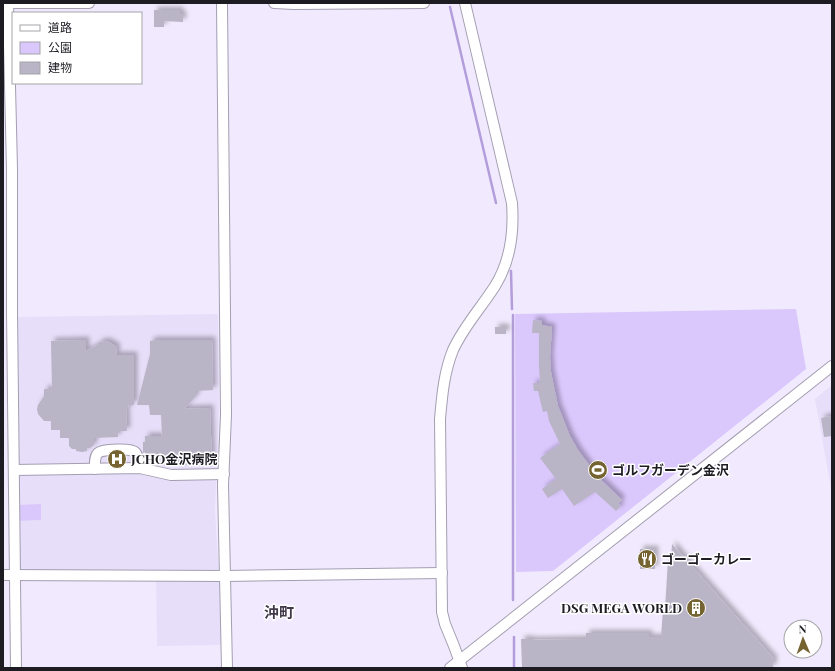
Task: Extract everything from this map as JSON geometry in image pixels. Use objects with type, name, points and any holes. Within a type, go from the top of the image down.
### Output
[{"type":"street","points":[[3,3],[89,3]]},
{"type":"street","points":[[8,3],[12,169],[14,576],[16,668]]},
{"type":"street","points":[[222,3],[226,415],[224,474],[227,668]]},
{"type":"street","points":[[274,3],[424,3]]},
{"type":"street","points":[[461,664],[445,624],[442,603],[442,488],[440,419],[443,386],[453,351],[464,330],[499,278],[510,247],[512,224],[512,203],[465,3]]},
{"type":"street","points":[[450,668],[461,664],[832,366]]},
{"type":"street","points":[[95,469],[96,455],[101,451],[128,450],[134,452],[138,457],[138,468]]},
{"type":"street","points":[[14,470],[138,468],[171,475],[224,474]]},
{"type":"street","points":[[3,575],[226,576],[442,573]]},
{"type":"shaded area","name":"JCHO金沢病院","points":[[218,314],[219,413],[215,510],[221,645],[157,646],[156,573],[23,573],[18,570],[18,521],[41,520],[18,505],[16,317]]},
{"type":"shaded area","points":[[832,385],[832,494],[815,399]]},
{"type":"green space","name":"ゴルフガーデン金沢","points":[[796,309],[806,369],[553,571],[516,572],[515,314]]},
{"type":"green space","points":[[41,504],[41,520],[18,521],[18,505]]},
{"type":"building","points":[[154,10],[180,10],[180,14],[183,14],[183,22],[164,21],[164,27],[154,27]]},
{"type":"building","points":[[533,320],[542,321],[542,325],[552,327],[550,357],[551,372],[558,406],[570,436],[578,450],[598,477],[622,500],[618,504],[621,506],[616,511],[595,492],[574,506],[562,489],[548,498],[542,489],[556,479],[540,458],[560,444],[549,421],[547,411],[543,412],[538,391],[534,391],[533,383],[540,383],[539,333],[532,333]]},
{"type":"building","points":[[495,327],[506,327],[506,334],[495,334]]},
{"type":"building","points":[[86,340],[86,351],[99,344],[99,342],[107,341],[117,347],[116,355],[134,355],[134,405],[128,405],[129,409],[126,409],[127,431],[118,431],[118,437],[94,438],[94,445],[87,448],[87,451],[82,452],[76,451],[76,449],[72,449],[69,446],[69,438],[60,438],[60,430],[51,430],[51,421],[44,421],[38,414],[37,409],[44,396],[44,389],[52,389],[51,341]]},
{"type":"building","points":[[212,340],[213,390],[196,391],[196,396],[184,409],[210,408],[212,464],[173,465],[171,456],[145,457],[145,452],[143,453],[143,442],[145,442],[145,436],[162,436],[161,415],[150,415],[149,405],[137,405],[150,354],[150,341]]},
{"type":"building","points":[[832,416],[832,436],[824,437],[821,418]]},
{"type":"building","name":"DSG MEGA WORLD","points":[[672,544],[774,659],[773,668],[522,668],[521,639],[586,639],[586,633],[649,633],[649,637],[661,637],[663,609],[665,609],[668,560],[671,560]]},
{"type":"building","points":[[640,549],[655,549],[655,569],[640,569]]},
{"type":"waterway","points":[[450,7],[496,203]]},
{"type":"waterway","points":[[511,271],[512,309]]},
{"type":"waterway","points":[[513,315],[513,600]]},
{"type":"waterway","points":[[514,637],[514,668]]},
{"type":"place","name":"JCHO金沢病院","points":[[117,459]]},
{"type":"place","name":"ゴルフガーデン金沢","points":[[598,470]]},
{"type":"place","name":"ゴーゴーカレー","points":[[647,559]]},
{"type":"place","name":"DSG MEGA WORLD","points":[[696,608]]},
{"type":"district","name":"沖町","points":[[279,613]]}]
